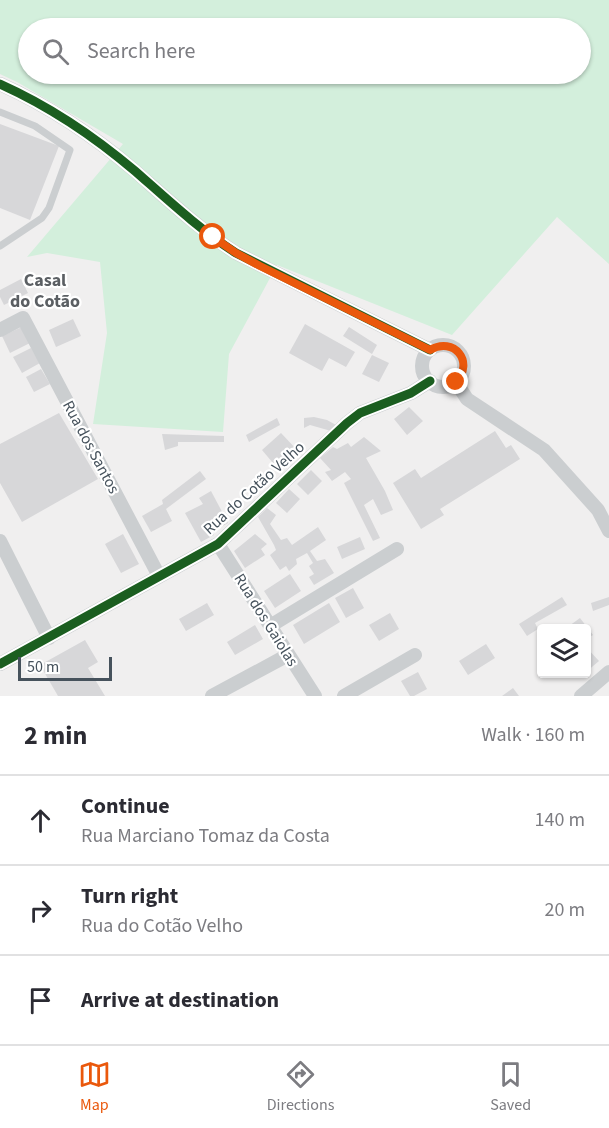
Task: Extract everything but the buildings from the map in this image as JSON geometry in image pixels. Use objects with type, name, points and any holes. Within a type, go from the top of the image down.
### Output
[{"type":"street","points":[[0,84],[68,120],[134,170],[187,217],[236,253],[430,350]]},
{"type":"street","name":"Rua dos Santos","points":[[0,330],[23,318],[159,576]]},
{"type":"street","points":[[449,346],[459,353],[464,365],[463,372],[456,382],[440,387],[429,381],[422,366],[430,350],[449,346]]},
{"type":"street","name":"Rua do Cotão Velho","points":[[0,664],[218,544],[354,418],[411,393],[429,381]]},
{"type":"street","points":[[456,382],[467,399],[543,450],[598,510],[609,530]]},
{"type":"street","points":[[0,541],[49,638]]},
{"type":"street","name":"Rua dos Gaiolas","points":[[218,544],[315,696]]},
{"type":"street","points":[[270,626],[396,549]]},
{"type":"street","points":[[212,696],[288,655]]},
{"type":"street","points":[[344,696],[415,655]]},
{"type":"street","points":[[581,696],[609,672]]},
{"type":"lane","points":[[0,111],[35,126],[70,150],[49,208],[42,219],[0,246]]},
{"type":"lane","points":[[0,233],[8,241]]},
{"type":"green space","points":[[0,0],[609,0],[609,264],[557,217],[452,335],[277,265],[229,354],[223,432],[93,424],[107,333],[100,262],[47,253],[27,257],[123,144],[20,84],[591,84],[591,18],[18,18],[17,82],[0,74]]},
{"type":"cycle path","points":[[0,84],[54,112],[88,134],[196,224],[236,253],[430,350]]},
{"type":"cycle path","points":[[0,664],[218,544],[360,413],[411,393],[430,381]]},
{"type":"district","name":"Casal do Cotão","points":[[45,290]]},
{"type":"route","points":[[213,237],[260,266],[430,350],[442,345],[455,349],[463,359],[464,365],[463,372],[456,382]]}]
